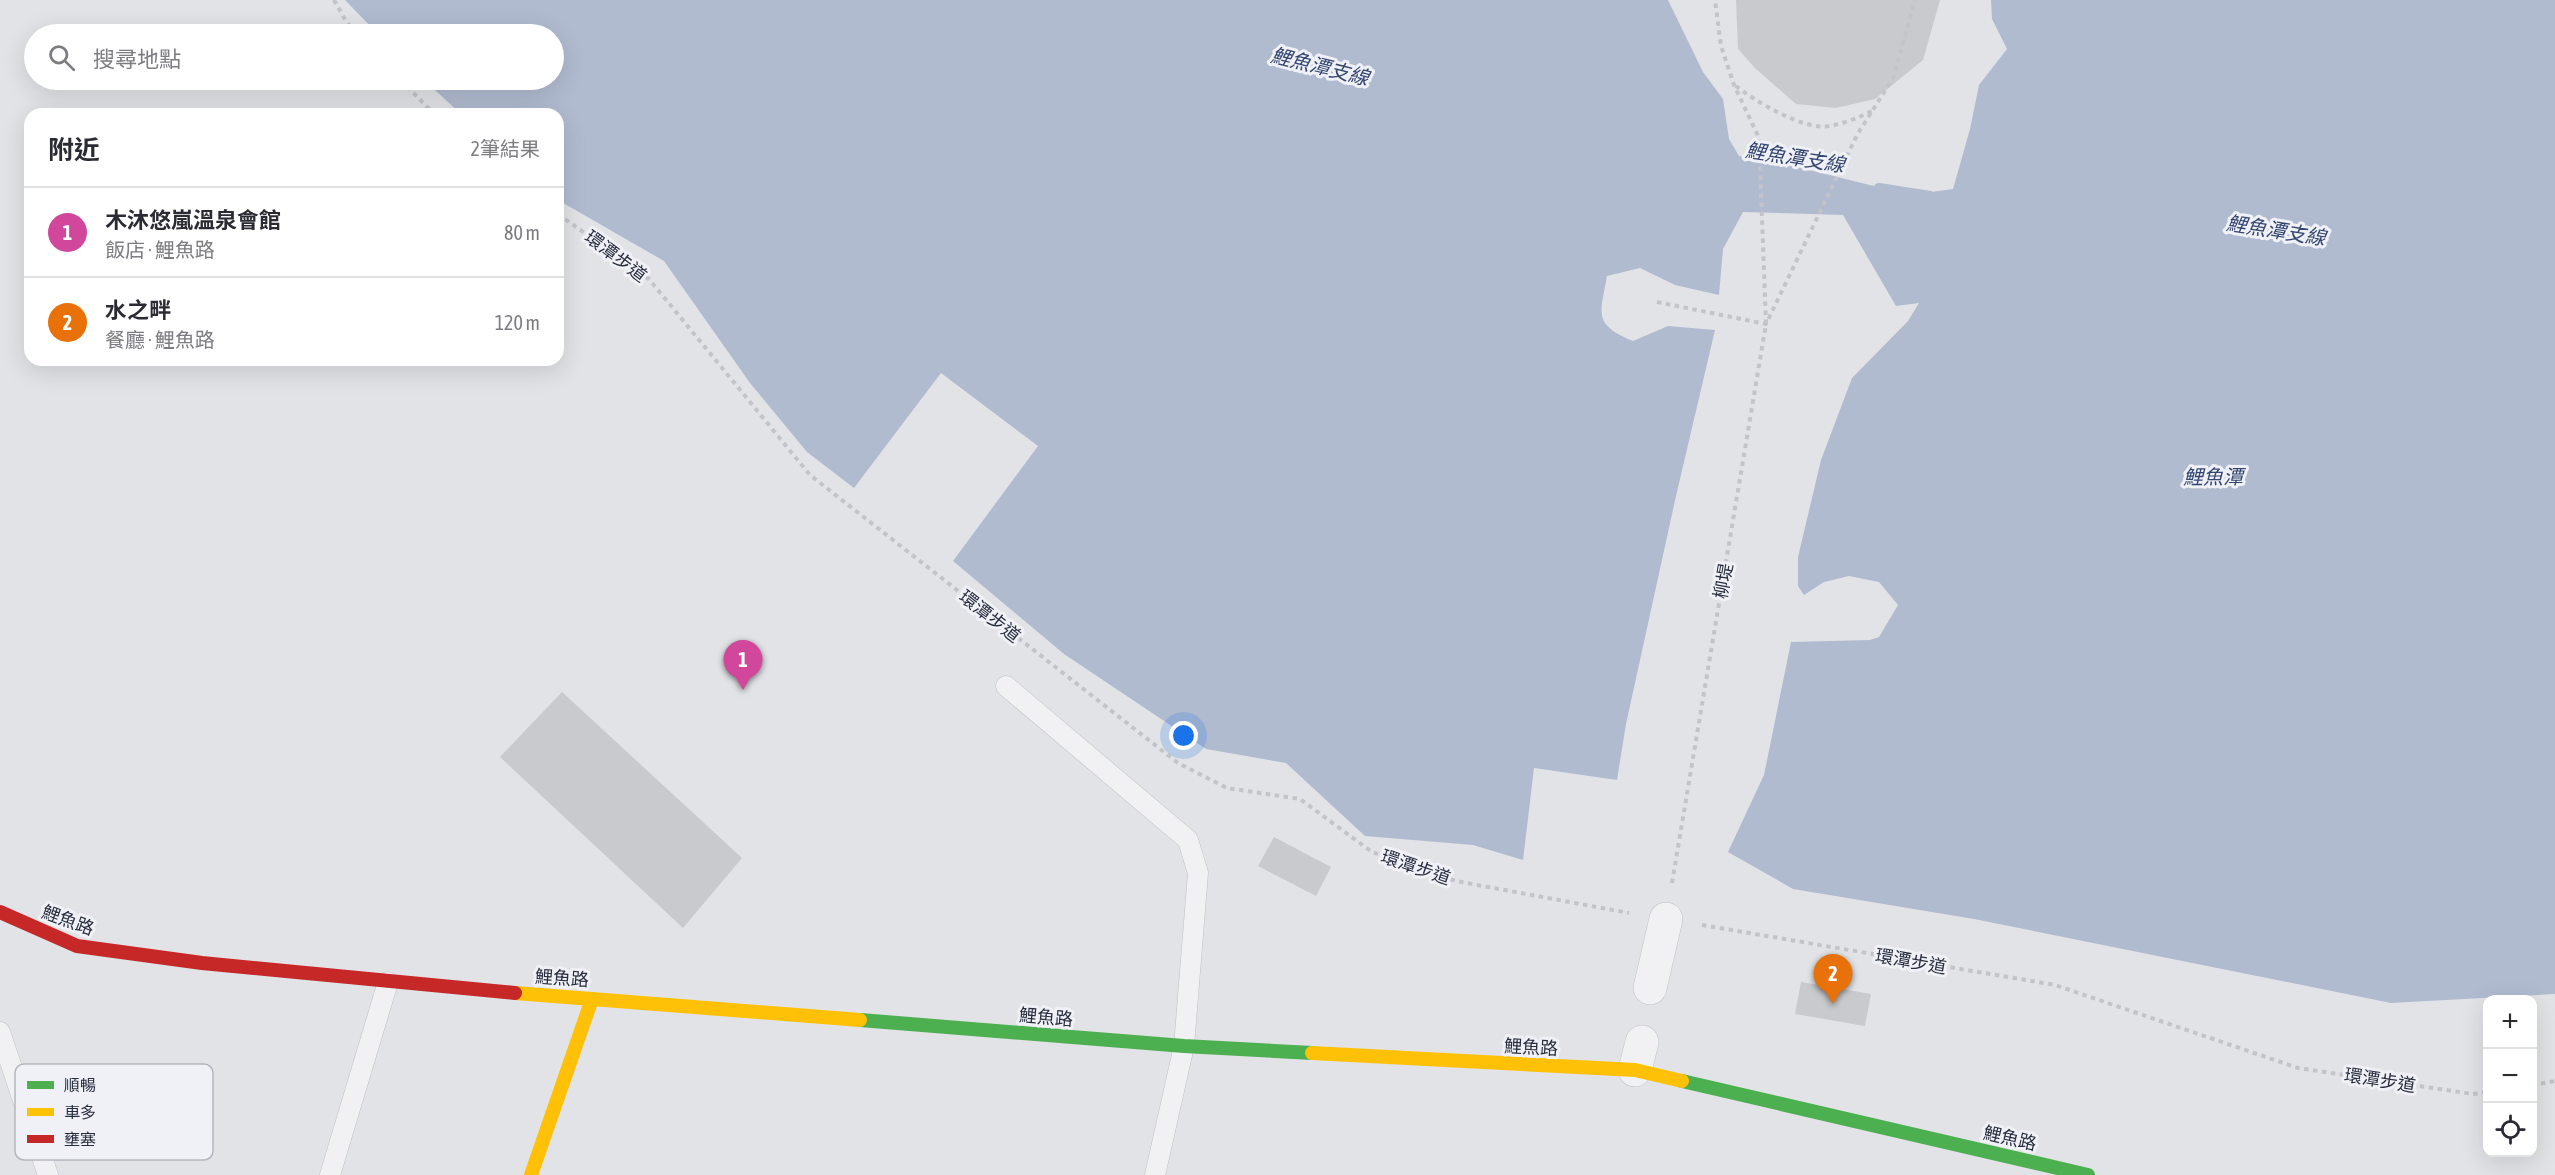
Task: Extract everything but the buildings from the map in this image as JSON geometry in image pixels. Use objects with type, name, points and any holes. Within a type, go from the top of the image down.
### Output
[{"type":"street","name":"鯉魚路","points":[[0,912],[77,946],[202,963],[388,982],[1184,1046],[1639,1056],[2088,1175]]},
{"type":"street","points":[[1650,988],[1666,919]]},
{"type":"street","points":[[531,1175],[592,999]]},
{"type":"lane","points":[[1006,686],[1188,840],[1198,873],[1184,1046],[1155,1175]]},
{"type":"lane","points":[[330,1175],[388,982]]},
{"type":"lane","points":[[0,1032],[15,1077]]},
{"type":"lane","points":[[43,1160],[48,1175]]},
{"type":"path","points":[[334,0],[348,24]]},
{"type":"path","points":[[1715,0],[1721,46],[1734,85],[1754,100],[1785,117],[1827,127],[1875,110]]},
{"type":"path","points":[[1658,302],[1766,324],[1857,135],[1875,110],[1893,78],[1915,0]]},
{"type":"path","name":"柳堤","points":[[1666,919],[1766,324],[1765,241],[1759,138],[1734,85]]},
{"type":"path","points":[[411,90],[428,108]]},
{"type":"path","name":"環潭步道","points":[[564,218],[649,279],[810,475],[1178,763],[1227,788],[1300,799],[1372,852],[1456,881],[2055,985],[2298,1068],[2473,1094],[2483,1093]]},
{"type":"path","points":[[2537,1084],[2555,1081]]},
{"type":"water","name":"鯉魚潭","points":[[345,0],[1668,0],[1703,72],[1723,99],[1729,139],[1739,156],[1773,161],[1910,195],[1953,189],[1970,129],[1979,85],[2007,49],[1992,19],[1991,0],[2555,0],[2555,994],[2483,995],[2483,998],[2391,1003],[1974,919],[1793,889],[1728,852],[1764,775],[1791,642],[1870,640],[1879,637],[1898,605],[1879,582],[1849,576],[1824,582],[1804,595],[1798,586],[1798,557],[1821,460],[1852,378],[1908,321],[1919,303],[1896,306],[1843,215],[1743,212],[1723,249],[1719,295],[1675,285],[1640,268],[1607,276],[1602,300],[1602,317],[1611,329],[1620,335],[1633,341],[1668,326],[1715,330],[1626,724],[1617,780],[1534,768],[1523,860],[1473,845],[1365,836],[1286,763],[1206,749],[1064,654],[953,561],[1038,446],[941,373],[854,488],[807,452],[750,383],[664,261],[564,203],[564,108],[454,108],[435,90],[564,90],[564,24],[368,24]]},
{"type":"waterway","name":"鯉魚潭支線","points":[[1879,189],[1930,197]]},
{"type":"traffic: fast","points":[[860,1020],[1184,1046],[1312,1053]]},
{"type":"traffic: fast","points":[[1682,1081],[2088,1175]]},
{"type":"traffic: slow","points":[[515,993],[860,1020]]},
{"type":"traffic: slow","points":[[531,1175],[592,999]]},
{"type":"traffic: slow","points":[[1312,1053],[1635,1070],[1682,1081]]},
{"type":"traffic: jam","points":[[0,912],[77,946],[202,963],[515,993]]},
{"type":"place","name":"木沐悠嵐溫泉會館","points":[[743,690]]},
{"type":"place","name":"水之畔","points":[[1833,1004]]}]
